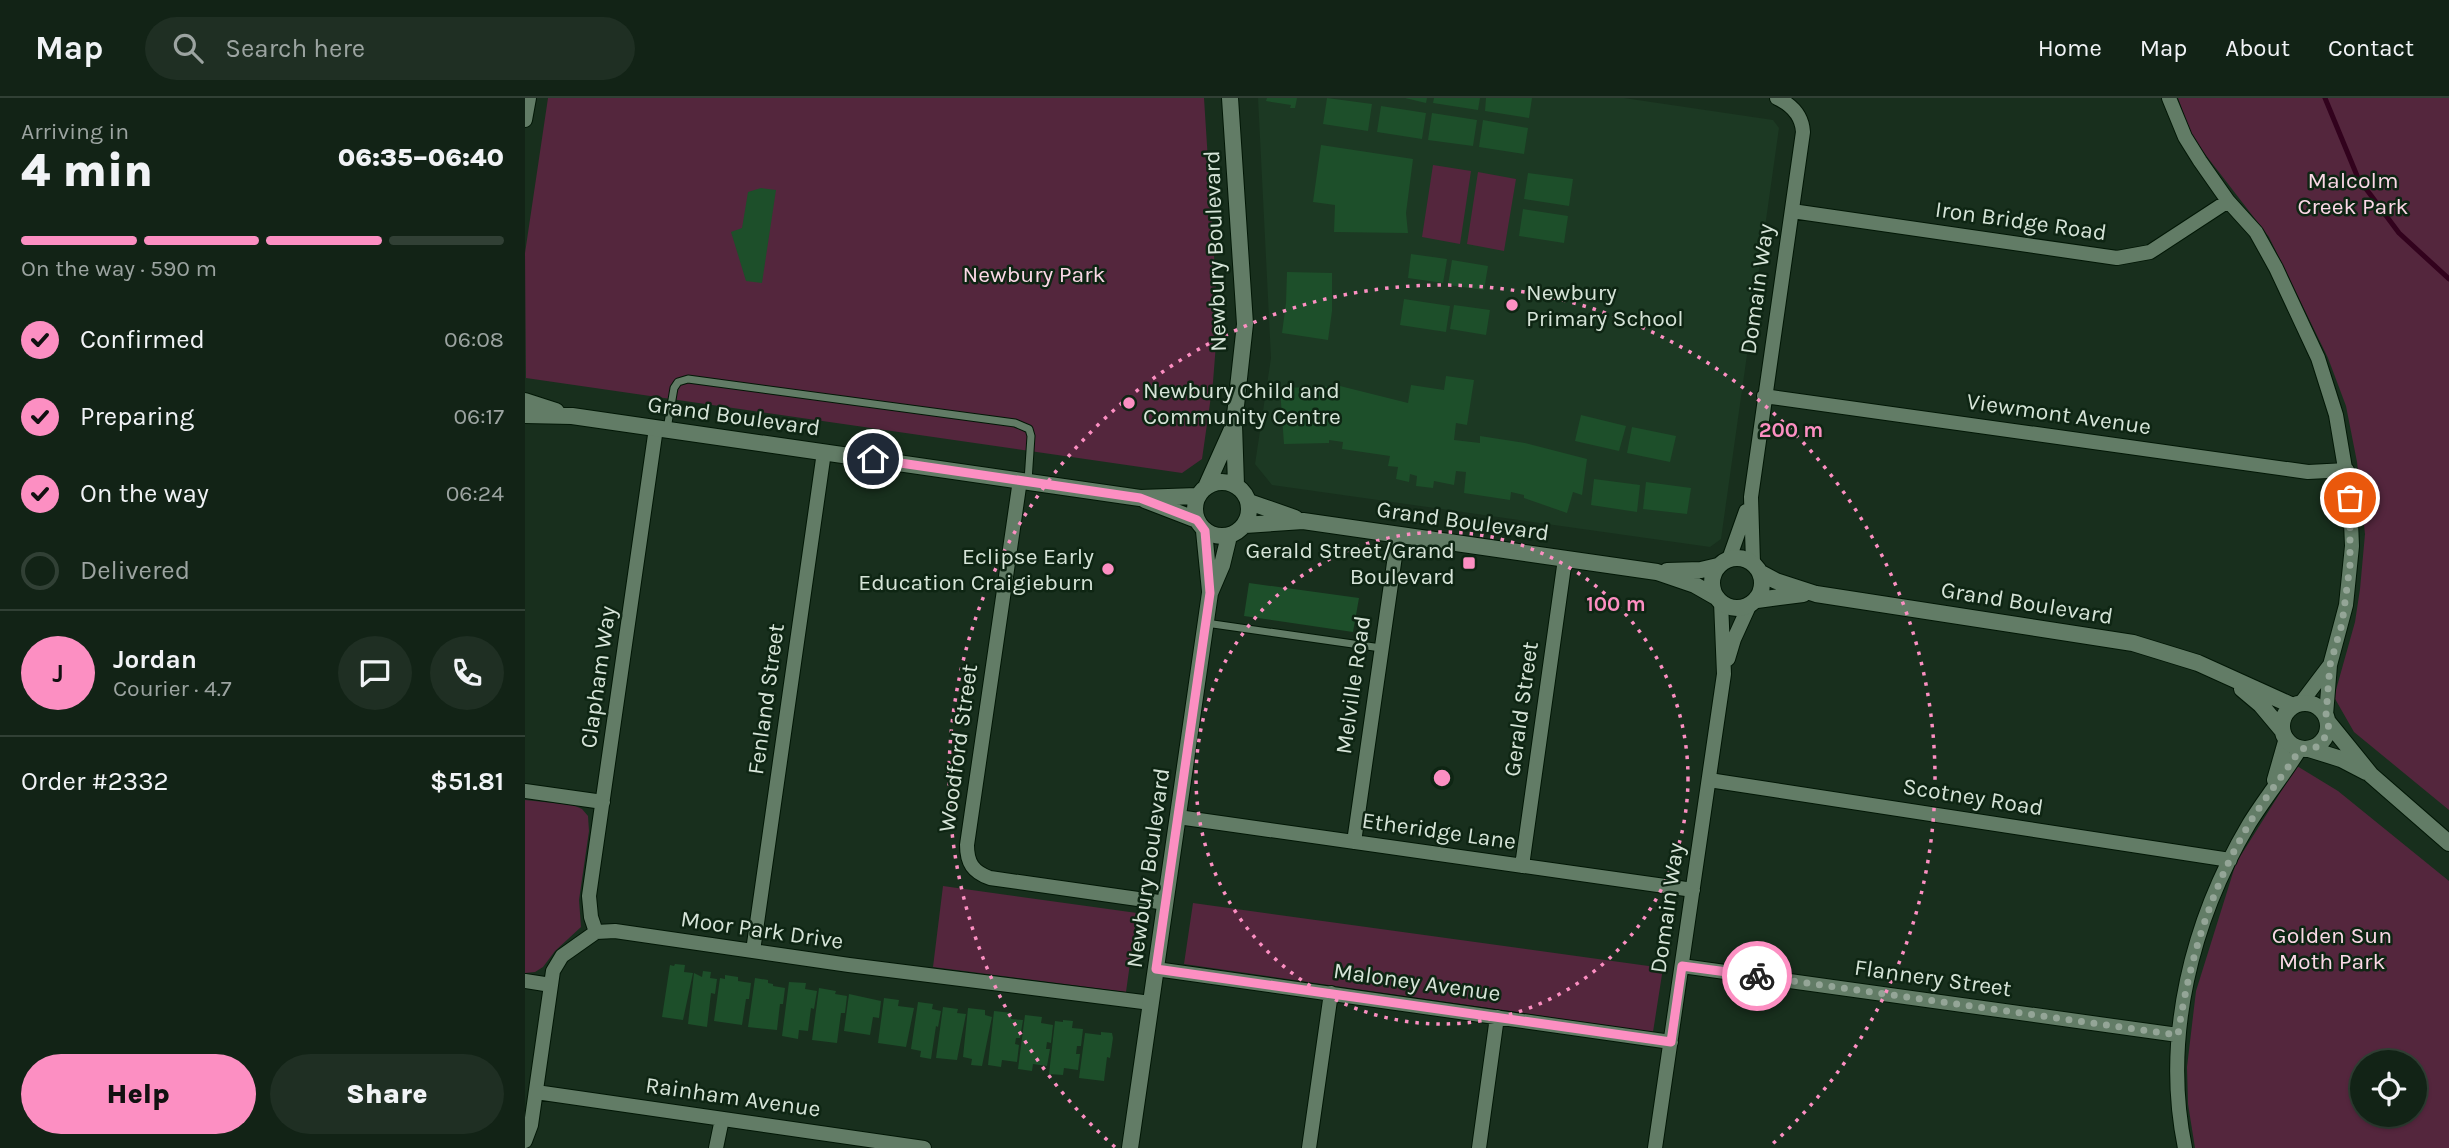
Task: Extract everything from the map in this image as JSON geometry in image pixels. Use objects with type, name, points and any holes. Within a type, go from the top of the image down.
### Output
[{"type":"street","points":[[525,120],[529,98]]},
{"type":"street","name":"Newbury Boulevard","points":[[1233,98],[1245,324],[1234,424],[1236,485]]},
{"type":"street","name":"Domain Way","points":[[1757,568],[1751,497],[1803,132],[1795,103],[1777,98]]},
{"type":"street","points":[[2169,98],[2193,150],[2228,201],[2256,232],[2263,244],[2318,358],[2332,397],[2347,470],[2351,521],[2350,565],[2342,624],[2330,665],[2326,736],[2316,747],[2305,749],[2273,785],[2230,860],[2200,933],[2187,978],[2178,1035],[2178,1102],[2185,1148]]},
{"type":"street","name":"Iron Bridge Road","points":[[1792,211],[2117,258],[2150,252],[2228,201]]},
{"type":"street","name":"Viewmont Avenue","points":[[1765,396],[2308,472],[2347,470]]},
{"type":"street","name":"Grand Boulevard","points":[[525,401],[572,416]]},
{"type":"street","name":"Grand Boulevard","points":[[525,415],[572,416],[1140,498],[1202,491]]},
{"type":"street","name":"Newbury Boulevard","points":[[1202,491],[1234,424]]},
{"type":"street","name":"Clapham Way","points":[[596,932],[589,896],[661,429]]},
{"type":"street","name":"Fenland Street","points":[[753,951],[824,452]]},
{"type":"street","name":"Woodford Street","points":[[1024,481],[967,845],[969,863],[979,874],[990,878],[1166,903]]},
{"type":"street","points":[[1221,482],[1236,485],[1249,502],[1245,525],[1230,536],[1221,537],[1201,525],[1194,512],[1202,491],[1221,482]]},
{"type":"street","name":"Domain Way","points":[[1724,563],[1751,497]]},
{"type":"street","name":"Grand Boulevard","points":[[1140,498],[1201,525]]},
{"type":"street","name":"Grand Boulevard","points":[[1249,502],[1303,521],[1657,572],[1701,570],[1724,563]]},
{"type":"street","name":"Grand Boulevard","points":[[1245,525],[1303,521]]},
{"type":"street","name":"Newbury Boulevard","points":[[1130,1148],[1210,593],[1201,525]]},
{"type":"street","name":"Melville Road","points":[[1354,842],[1398,535]]},
{"type":"street","name":"Newbury Boulevard","points":[[1210,593],[1230,536]]},
{"type":"street","points":[[1741,558],[1757,568],[1762,587],[1753,603],[1734,608],[1719,599],[1712,584],[1724,563],[1741,558]]},
{"type":"street","name":"Gerald Street","points":[[1522,866],[1565,559]]},
{"type":"street","name":"Grand Boulevard","points":[[1757,568],[1790,586],[1817,594],[2133,643],[2178,656],[2297,705]]},
{"type":"street","name":"Grand Boulevard","points":[[1657,572],[1695,585],[1719,599]]},
{"type":"street","name":"Grand Boulevard","points":[[1753,603],[1817,594]]},
{"type":"street","name":"Domain Way","points":[[1719,599],[1724,674]]},
{"type":"street","name":"Domain Way","points":[[1655,1148],[1724,674],[1734,639],[1753,603]]},
{"type":"street","points":[[2273,785],[2284,734],[2284,717],[2330,665]]},
{"type":"street","name":"Grand Boulevard","points":[[2226,675],[2261,705],[2284,734]]},
{"type":"street","points":[[2297,705],[2316,705],[2371,775],[2449,843]]},
{"type":"street","points":[[2284,734],[2305,749],[2341,759],[2371,775]]},
{"type":"street","name":"Scotney Road","points":[[1709,780],[2230,860]]},
{"type":"street","points":[[525,791],[603,802]]},
{"type":"street","name":"Etheridge Lane","points":[[1178,817],[1693,890]]},
{"type":"street","name":"Moor Park Drive","points":[[596,932],[615,931],[1151,1003]]},
{"type":"street","points":[[525,1141],[531,1125],[553,971],[562,956],[596,932]]},
{"type":"street","name":"Flannery Street","points":[[1682,966],[2178,1035]]},
{"type":"street","name":"Maloney Avenue","points":[[1156,969],[1671,1042]]},
{"type":"street","points":[[525,981],[551,985]]},
{"type":"street","points":[[1309,1148],[1331,993]]},
{"type":"street","points":[[1479,1148],[1497,1017]]},
{"type":"street","name":"Rainham Avenue","points":[[536,1092],[924,1148]]},
{"type":"street","points":[[716,1148],[722,1119]]},
{"type":"lane","points":[[661,429],[677,382],[688,379],[1015,423],[1030,429],[1024,481]]},
{"type":"lane","points":[[1206,623],[1381,648]]},
{"type":"shaded area","name":"Newbury Primary School","points":[[1258,98],[1624,98],[1773,120],[1779,128],[1721,539],[1710,547],[1272,485],[1255,464],[1271,358]]},
{"type":"green space","name":"Newbury Park","points":[[548,98],[1204,98],[1218,318],[1213,382],[1202,459],[1182,473],[526,378],[525,253]]},
{"type":"green space","name":"Malcolm Creek Park","points":[[2178,98],[2449,98],[2449,810],[2354,732],[2334,697],[2355,622],[2365,534],[2357,462],[2346,406],[2328,358],[2269,237],[2198,145],[2190,132]]},
{"type":"green space","points":[[1433,165],[1471,171],[1460,244],[1422,237]]},
{"type":"green space","points":[[1478,172],[1516,179],[1504,251],[1467,244]]},
{"type":"green space","name":"Golden Sun Moth Park","points":[[2297,766],[2338,791],[2449,881],[2449,1148],[2195,1148],[2188,1104],[2187,1067],[2196,991],[2236,863]]},
{"type":"green space","points":[[525,800],[573,805],[582,809],[588,816],[589,831],[579,900],[581,927],[555,951],[543,967],[535,972],[525,973]]},
{"type":"green space","points":[[943,886],[1137,913],[1126,992],[933,967]]},
{"type":"green space","points":[[1193,903],[1663,968],[1653,1032],[1184,964]]},
{"type":"building","points":[[1267,98],[1297,98],[1295,108],[1290,108],[1291,105],[1266,101]]},
{"type":"building","points":[[1327,98],[1372,104],[1368,131],[1323,124]]},
{"type":"building","points":[[1405,98],[1427,98],[1426,103]]},
{"type":"building","points":[[1434,98],[1480,98],[1478,110],[1433,103]]},
{"type":"building","points":[[1486,98],[1532,98],[1529,118],[1485,111]]},
{"type":"building","points":[[1381,106],[1426,113],[1422,139],[1377,132]]},
{"type":"building","points":[[1432,113],[1477,120],[1473,146],[1428,140]]},
{"type":"building","points":[[1483,120],[1528,128],[1524,154],[1479,147]]},
{"type":"building","points":[[1321,145],[1413,159],[1406,213],[1408,233],[1334,232],[1335,205],[1313,202]]},
{"type":"building","points":[[1528,173],[1573,179],[1569,206],[1524,199]]},
{"type":"building","points":[[761,188],[776,190],[762,283],[746,281],[731,232],[742,228],[748,192]]},
{"type":"building","points":[[1523,209],[1568,216],[1564,243],[1519,236]]},
{"type":"building","points":[[1411,254],[1447,259],[1443,283],[1408,278]]},
{"type":"building","points":[[1452,260],[1488,266],[1484,290],[1448,285]]},
{"type":"building","points":[[1287,272],[1332,273],[1332,311],[1328,340],[1282,333]]},
{"type":"building","points":[[1404,299],[1450,306],[1446,332],[1400,325]]},
{"type":"building","points":[[1454,305],[1490,310],[1486,335],[1450,329]]},
{"type":"building","points":[[1446,376],[1474,380],[1467,425],[1456,423],[1454,440],[1480,443],[1480,436],[1525,443],[1587,459],[1582,495],[1573,492],[1567,513],[1511,492],[1510,500],[1464,493],[1466,472],[1456,471],[1454,485],[1434,481],[1433,488],[1416,486],[1417,476],[1410,474],[1409,482],[1396,479],[1398,467],[1388,466],[1390,456],[1342,449],[1343,442],[1329,440],[1329,443],[1284,444],[1280,388],[1340,386],[1408,403],[1411,385],[1444,390]]},
{"type":"building","points":[[1581,415],[1626,426],[1619,451],[1575,441]]},
{"type":"building","points":[[1632,427],[1676,436],[1670,462],[1627,453]]},
{"type":"building","points":[[1594,479],[1640,485],[1637,512],[1591,505]]},
{"type":"building","points":[[1646,482],[1691,488],[1687,514],[1643,509]]},
{"type":"building","points":[[1249,583],[1359,598],[1353,632],[1244,616]]},
{"type":"building","points":[[670,965],[685,965],[684,972],[693,973],[683,1020],[662,1017]]},
{"type":"building","points":[[703,971],[711,972],[710,978],[717,979],[715,994],[711,993],[707,1027],[688,1024],[694,973],[702,977]]},
{"type":"building","points":[[725,975],[751,983],[742,1025],[714,1021],[720,978],[725,979]]},
{"type":"building","points":[[755,978],[768,980],[773,986],[785,988],[777,1030],[748,1027]]},
{"type":"building","points":[[789,982],[806,983],[805,989],[817,991],[814,1009],[811,1008],[808,1031],[799,1030],[798,1039],[782,1036]]},
{"type":"building","points":[[819,988],[847,996],[845,1013],[841,1013],[837,1043],[812,1040]]},
{"type":"building","points":[[849,994],[881,1001],[879,1018],[873,1017],[870,1035],[844,1031]]},
{"type":"building","points":[[884,998],[899,1000],[898,1006],[914,1008],[906,1047],[878,1043]]},
{"type":"building","points":[[918,1002],[933,1004],[932,1009],[941,1011],[931,1059],[920,1057],[921,1051],[911,1049]]},
{"type":"building","points":[[943,1007],[958,1009],[957,1013],[966,1014],[957,1060],[936,1058]]},
{"type":"building","points":[[968,1008],[985,1010],[985,1015],[992,1017],[982,1066],[971,1065],[972,1059],[963,1057]]},
{"type":"building","points":[[994,1011],[1012,1013],[1011,1019],[1023,1020],[1020,1038],[1016,1038],[1015,1044],[1019,1045],[1017,1062],[1002,1060],[1001,1067],[988,1065]]},
{"type":"building","points":[[1025,1015],[1042,1017],[1041,1023],[1053,1025],[1051,1043],[1047,1042],[1046,1049],[1050,1049],[1047,1066],[1033,1064],[1032,1071],[1018,1069]]},
{"type":"building","points":[[1055,1021],[1073,1021],[1072,1028],[1083,1029],[1081,1046],[1077,1046],[1076,1054],[1080,1054],[1078,1070],[1064,1068],[1063,1075],[1049,1074]]},
{"type":"building","points":[[1101,1032],[1112,1033],[1113,1038],[1104,1081],[1079,1078],[1085,1033],[1101,1035]]},
{"type":"waterway","points":[[2325,98],[2358,178],[2399,233],[2449,279]]},
{"type":"way so far","points":[[1757,976],[2178,1035],[2190,967],[2200,933],[2230,860],[2273,785],[2300,749],[2316,747],[2329,729],[2326,715],[2330,665],[2342,624],[2352,546],[2350,498]]},
{"type":"place","name":"Newbury Primary School","points":[[1512,305]]},
{"type":"place","name":"Newbury Child and Community Centre","points":[[1129,403]]},
{"type":"place","name":"Gerald Street/Grand Boulevard","points":[[1469,563]]},
{"type":"place","name":"Eclipse Early Education Craigieburn","points":[[1108,569]]},
{"type":"route","points":[[873,459],[1140,498],[1197,520],[1205,531],[1210,593],[1156,969],[1671,1042],[1682,966],[1757,976]]}]
